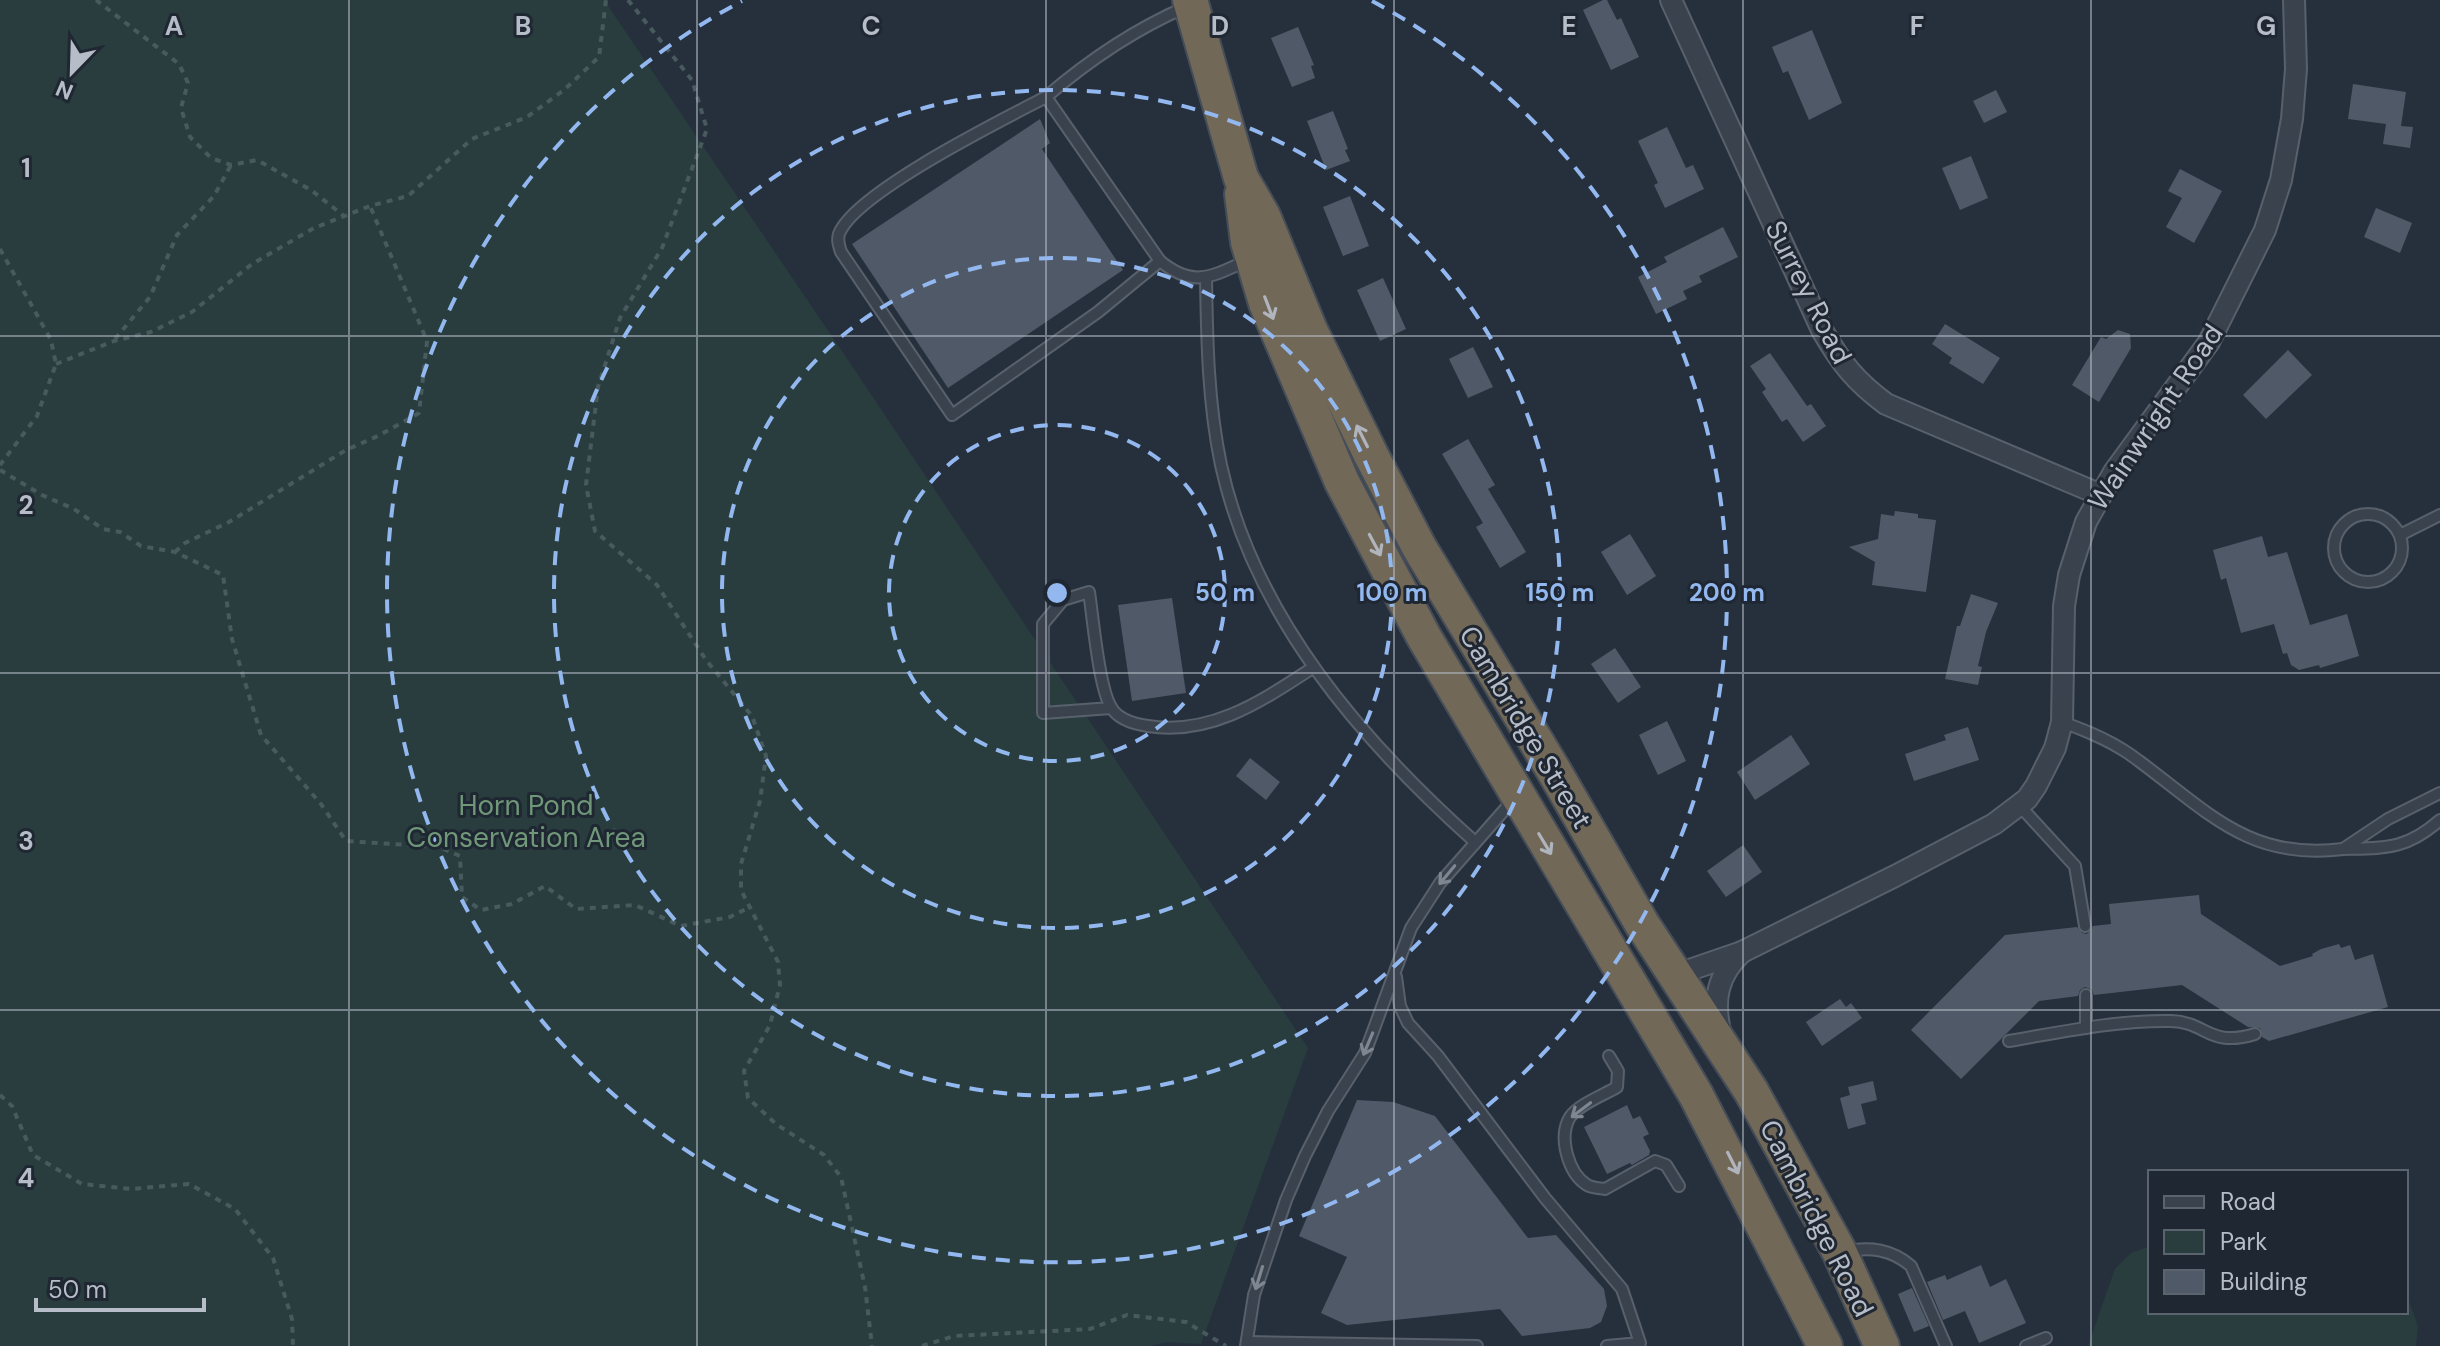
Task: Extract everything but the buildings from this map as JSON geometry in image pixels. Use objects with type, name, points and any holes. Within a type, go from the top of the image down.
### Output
[{"type":"highway","name":"Cambridge Street","points":[[1190,2],[1241,178],[1248,242],[1266,303],[1342,482],[1424,637],[1696,1095]]},
{"type":"highway","name":"Cambridge Street","points":[[1241,178],[1263,216],[1335,383],[1419,547],[1642,924],[1751,1091]]},
{"type":"highway","points":[[1517,796],[1554,771]]},
{"type":"highway","name":"Cambridge Road","points":[[1751,1091],[1839,1251],[1882,1346]]},
{"type":"highway","name":"Cambridge Road","points":[[1696,1095],[1825,1346]]},
{"type":"street","name":"Surrey Road","points":[[1671,0],[1822,330],[1843,366],[1862,386],[1886,404],[2101,495]]},
{"type":"street","name":"Wainwright Road","points":[[1675,975],[1742,952],[1895,876],[1994,824],[2019,805],[2036,786],[2055,748],[2062,722],[2064,606],[2086,522],[2114,472],[2209,342],[2265,230],[2281,180],[2292,119],[2296,69],[2294,0]]},
{"type":"street","name":"Wainwright Road","points":[[1742,952],[1730,963],[1719,984],[1715,1011],[1721,1034],[1751,1091]]},
{"type":"lane","points":[[1160,261],[1098,312],[952,415],[841,252],[839,234],[847,221],[872,199],[956,143],[1046,97],[1127,36],[1190,2]]},
{"type":"lane","points":[[1046,97],[1160,261],[1190,278],[1206,278],[1253,258]]},
{"type":"lane","points":[[1206,278],[1212,413],[1222,468],[1259,573],[1314,667],[1351,715],[1417,788],[1475,842]]},
{"type":"lane","points":[[2377,515],[2392,523],[2400,535],[2403,552],[2400,563],[2383,580],[2370,583],[2356,580],[2338,566],[2334,545],[2337,534],[2343,524],[2353,517],[2377,515]]},
{"type":"lane","points":[[2400,535],[2440,515]]},
{"type":"lane","points":[[1111,708],[1043,713],[1043,624],[1063,600],[1089,592],[1104,688],[1111,708],[1125,720],[1141,725],[1171,728],[1204,724],[1250,707],[1314,667]]},
{"type":"lane","points":[[2062,722],[2097,735],[2137,760],[2228,828],[2273,846],[2297,851],[2395,847],[2427,832],[2440,820]]},
{"type":"lane","points":[[2343,849],[2388,819],[2440,793]]},
{"type":"lane","points":[[1477,1346],[1247,1344],[1254,1295],[1286,1200],[1328,1111],[1365,1053],[1402,949],[1424,905],[1517,796]]},
{"type":"lane","points":[[2019,805],[2075,866],[2085,926]]},
{"type":"lane","points":[[1396,971],[1397,996],[1408,1023],[1438,1056],[1545,1198],[1622,1289],[1640,1343],[1607,1346]]},
{"type":"lane","points":[[2086,995],[2086,1028]]},
{"type":"lane","points":[[2009,1041],[2086,1028],[2174,1021],[2222,1039],[2235,1040],[2255,1034]]},
{"type":"lane","points":[[1609,1056],[1618,1071],[1617,1087],[1570,1118],[1564,1142],[1574,1167],[1587,1185],[1605,1189],[1655,1161],[1661,1162],[1679,1186]]},
{"type":"lane","points":[[1839,1251],[1867,1248],[1900,1256],[1911,1266],[1946,1346]]},
{"type":"lane","points":[[2026,1346],[2046,1338]]},
{"type":"path","points":[[96,0],[179,64],[188,83],[181,108],[190,137],[211,158],[231,165],[257,160],[311,190],[344,216]]},
{"type":"path","points":[[56,364],[114,341],[151,332],[192,312],[252,264],[314,228],[370,206],[408,196],[472,139],[527,117],[564,90],[599,57],[606,0]]},
{"type":"path","points":[[628,0],[692,80],[707,129],[662,248],[620,318],[598,387],[586,485],[595,531],[657,585],[706,660],[752,716],[766,756],[760,801],[741,864],[741,890],[778,962],[780,985],[770,1025],[744,1071],[748,1098],[776,1124],[824,1155],[841,1177],[865,1287],[872,1346]]},
{"type":"path","points":[[114,341],[150,297],[177,235],[214,196],[231,165]]},
{"type":"path","points":[[175,552],[185,543],[229,522],[346,450],[419,413],[427,341],[370,206]]},
{"type":"path","points":[[0,249],[51,340],[56,364],[37,416],[0,468],[42,495],[74,509],[103,529],[120,532],[141,546],[175,552],[223,575],[232,639],[261,735],[321,804],[346,841],[439,847],[460,856],[462,897],[481,910],[512,904],[545,886],[576,909],[635,905],[681,926],[730,917],[750,907]]},
{"type":"path","points":[[0,1095],[12,1106],[33,1155],[82,1184],[131,1189],[189,1184],[235,1209],[273,1258],[292,1319],[293,1346]]},
{"type":"path","points":[[922,1346],[954,1336],[1090,1329],[1127,1315],[1186,1322],[1226,1346]]},
{"type":"green space","name":"Horn Pond Conservation Area","points":[[0,0],[604,0],[1308,1048],[1201,1344],[0,1346]]},
{"type":"green space","points":[[2148,1247],[2148,1314],[2408,1314],[2408,1298],[2418,1326],[2416,1346],[2088,1346],[2115,1269],[2131,1253]]}]
